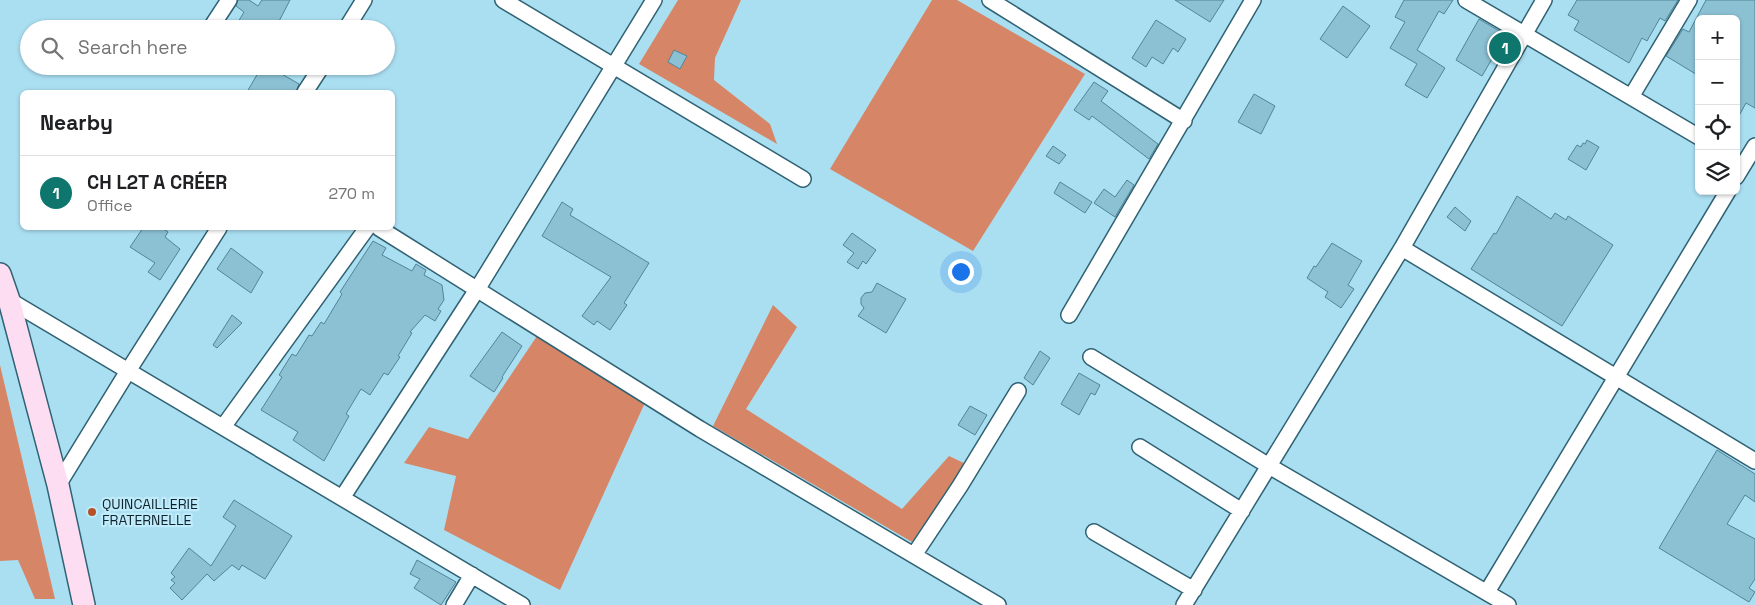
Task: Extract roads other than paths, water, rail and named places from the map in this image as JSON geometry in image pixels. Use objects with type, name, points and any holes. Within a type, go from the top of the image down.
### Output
[{"type":"main road","points":[[0,274],[9,300],[58,485],[84,605]]},
{"type":"street","points":[[216,20],[229,0]]},
{"type":"street","points":[[352,20],[364,0]]},
{"type":"street","points":[[503,0],[803,179]]},
{"type":"street","points":[[342,498],[478,288],[654,0]]},
{"type":"street","points":[[990,0],[1184,121]]},
{"type":"street","points":[[1069,315],[1253,0]]},
{"type":"street","points":[[1466,0],[1695,135]]},
{"type":"street","points":[[1184,605],[1402,248],[1544,0]]},
{"type":"street","points":[[1630,97],[1688,0]]},
{"type":"street","points":[[306,90],[316,75]]},
{"type":"street","points":[[1743,168],[1755,146]]},
{"type":"street","points":[[1487,592],[1726,195]]},
{"type":"street","points":[[58,485],[218,230]]},
{"type":"street","points":[[223,428],[366,230]]},
{"type":"street","points":[[382,230],[478,288],[700,429],[998,605]]},
{"type":"street","points":[[1402,248],[1755,460]]},
{"type":"street","points":[[9,300],[522,605]]},
{"type":"street","points":[[1091,357],[1269,466],[1508,605]]},
{"type":"street","points":[[914,555],[960,486],[1018,391]]},
{"type":"street","points":[[1140,447],[1242,511]]},
{"type":"street","points":[[1094,532],[1194,590]]},
{"type":"street","points":[[454,605],[472,575]]},
{"type":"place","name":"CH L2T A CRÉER","points":[[1505,48]]},
{"type":"place","name":"QUINCAILLERIE FRATERNELLE","points":[[92,512]]}]
